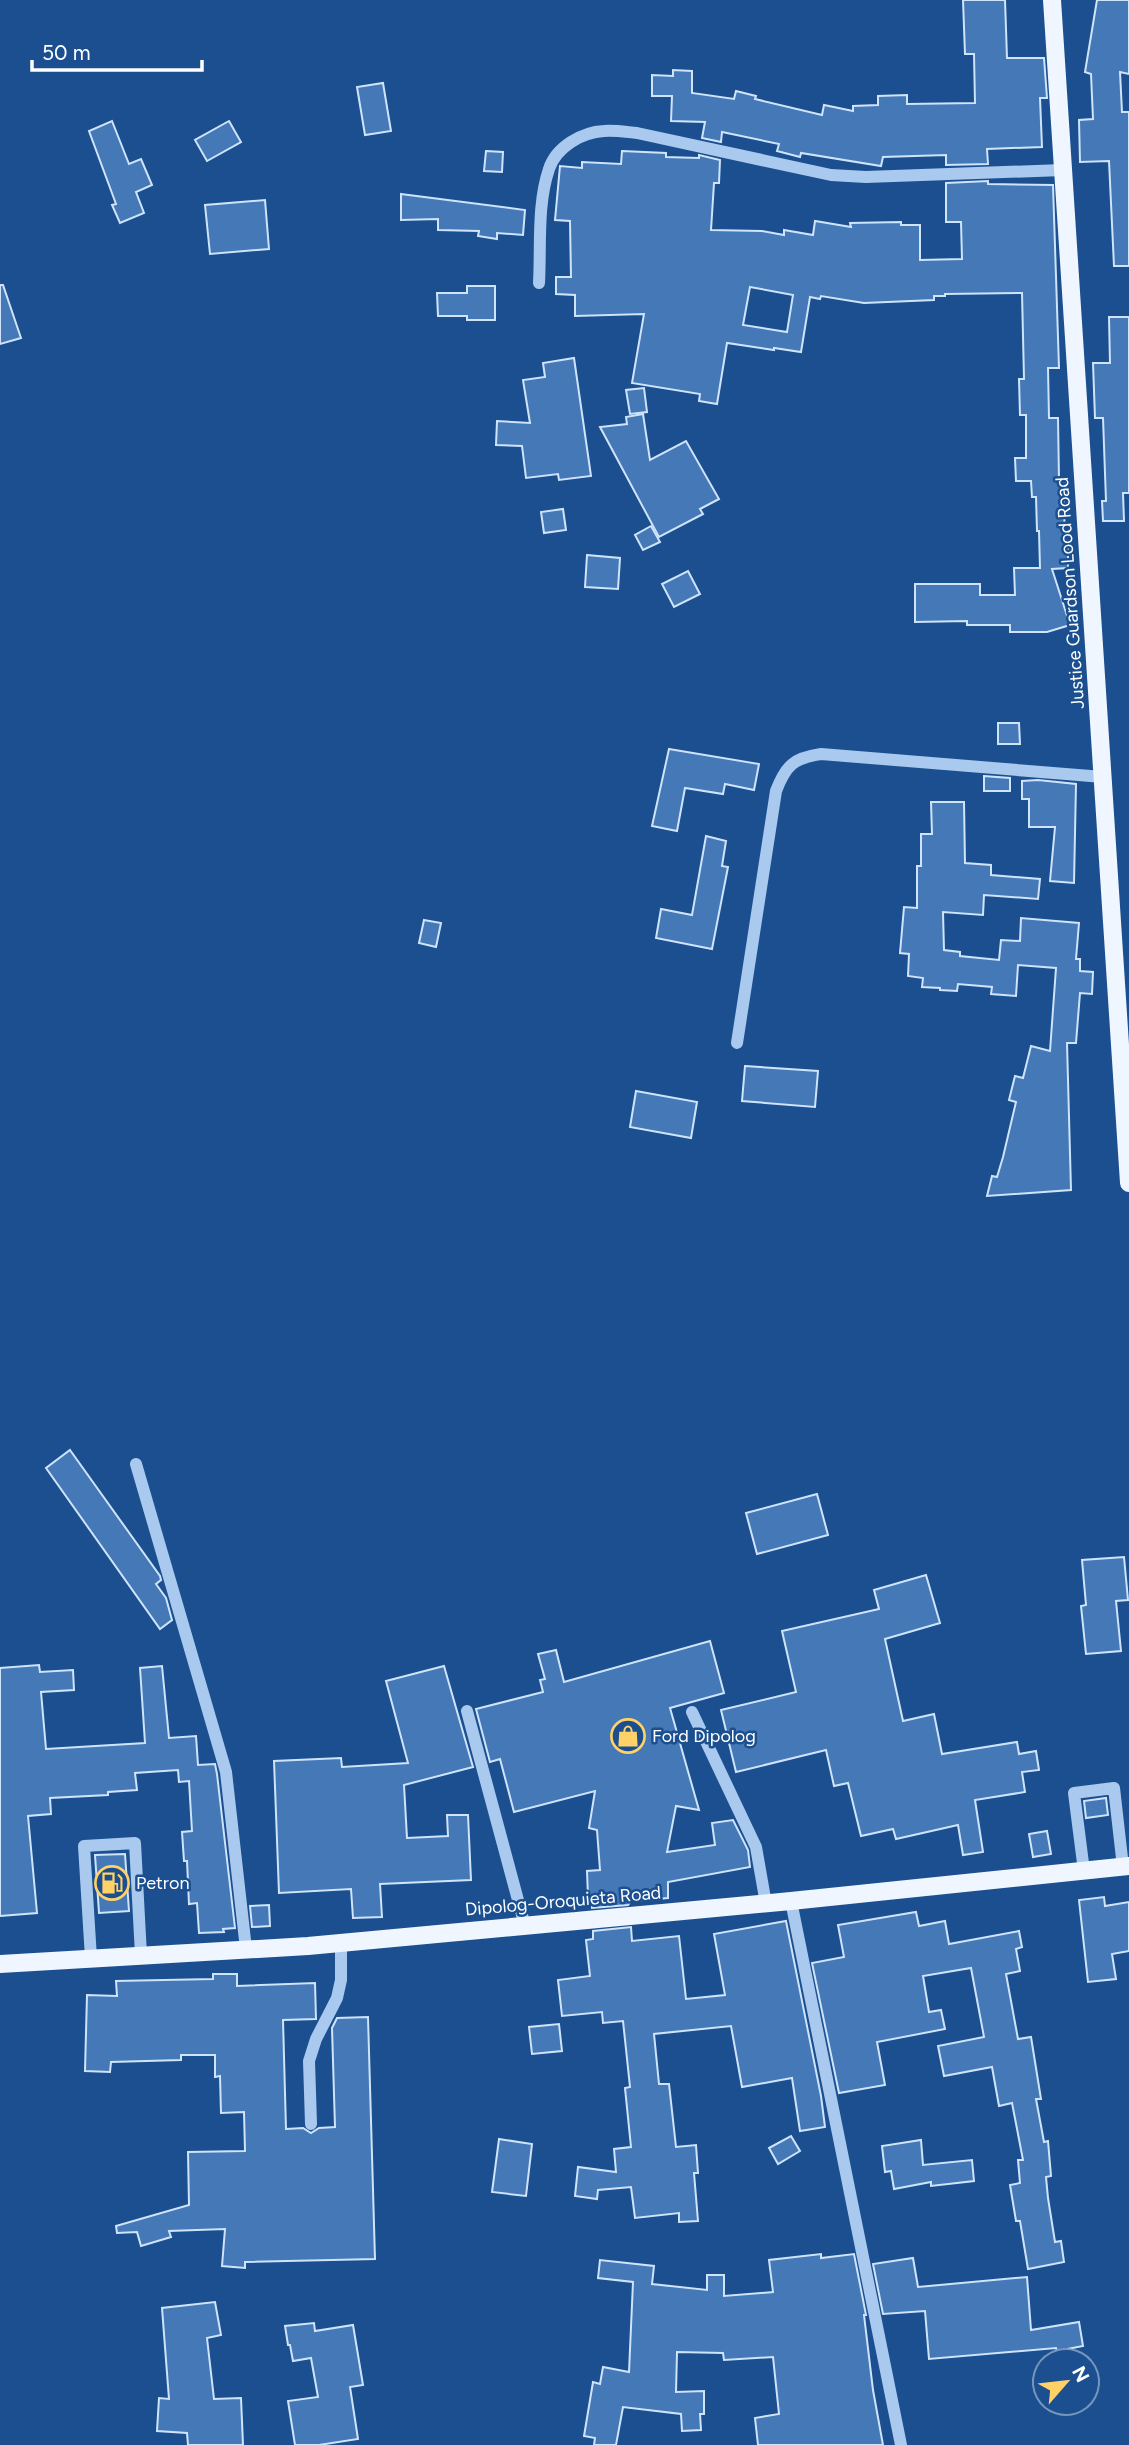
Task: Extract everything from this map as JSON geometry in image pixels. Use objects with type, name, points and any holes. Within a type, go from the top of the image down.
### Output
[{"type":"main road","name":"Justice Guardson Lood Road","points":[[1052,0],[1129,1184]]},
{"type":"main road","name":"Dipolog-Oroquieta Road","points":[[0,1964],[341,1942],[766,1904],[1126,1867]]},
{"type":"street","points":[[539,283],[543,199],[549,167],[558,153],[586,134],[604,131],[636,133],[831,175],[866,177],[1063,170]]},
{"type":"street","points":[[737,1043],[776,791],[789,766],[800,757],[821,754],[1103,777]]},
{"type":"street","points":[[136,1464],[226,1772],[246,1949]]},
{"type":"street","points":[[467,1711],[525,1926]]},
{"type":"street","points":[[692,1712],[757,1847],[766,1904]]},
{"type":"street","points":[[1084,1871],[1074,1793],[1114,1788],[1126,1867]]},
{"type":"street","points":[[91,1958],[84,1846],[135,1843],[141,1955]]},
{"type":"street","points":[[791,1901],[901,2445]]},
{"type":"street","points":[[311,2124],[309,2061],[316,2039],[337,1998],[341,1980],[341,1942]]},
{"type":"building","points":[[963,0],[1005,0],[1007,58],[1044,58],[1047,98],[1040,98],[1042,147],[987,149],[988,164],[946,165],[946,155],[883,157],[881,166],[801,153],[800,157],[777,151],[779,144],[722,132],[721,142],[702,138],[705,122],[671,121],[672,96],[652,96],[652,75],[673,76],[673,70],[692,71],[692,93],[734,99],[736,91],[756,96],[755,99],[822,115],[824,105],[853,111],[853,106],[878,105],[878,96],[907,95],[907,104],[975,103],[974,54],[965,54]]},
{"type":"building","points":[[1097,0],[1129,0],[1129,74],[1120,72],[1122,112],[1129,112],[1129,266],[1114,266],[1109,161],[1080,162],[1079,120],[1093,119],[1091,74],[1085,72]]},
{"type":"building","points":[[383,83],[391,131],[365,135],[357,87]]},
{"type":"building","points":[[112,121],[129,164],[141,159],[152,185],[136,192],[144,213],[120,223],[112,205],[116,204],[89,131]]},
{"type":"building","points":[[229,121],[241,142],[207,161],[195,140]]},
{"type":"building","points":[[486,151],[503,152],[502,172],[484,171]]},
{"type":"building","points":[[622,151],[666,153],[666,157],[699,158],[699,155],[720,160],[719,183],[714,183],[711,230],[762,231],[784,235],[784,230],[813,235],[815,221],[851,227],[850,223],[901,222],[901,225],[920,225],[920,260],[962,259],[961,222],[946,222],[946,183],[988,181],[988,184],[1053,185],[1059,368],[1048,368],[1049,418],[1058,418],[1059,480],[1066,479],[1065,549],[1068,549],[1068,568],[1052,569],[1070,625],[1047,632],[1010,632],[1010,625],[967,625],[967,621],[915,622],[915,584],[980,584],[980,595],[1015,595],[1014,568],[1040,568],[1036,497],[1032,497],[1031,481],[1016,481],[1015,458],[1026,458],[1026,415],[1020,415],[1019,379],[1024,379],[1022,293],[945,294],[934,296],[934,300],[864,303],[821,296],[820,299],[810,297],[801,352],[727,343],[717,404],[699,401],[700,394],[632,383],[644,314],[575,316],[575,295],[556,294],[556,277],[571,277],[570,221],[555,220],[560,166],[582,168],[582,162],[621,164]],"holes":[[[750,287],[793,295],[787,332],[743,325]]]},
{"type":"building","points":[[401,194],[525,210],[523,235],[497,233],[497,239],[478,236],[479,231],[438,230],[438,219],[401,220]]},
{"type":"building","points":[[265,200],[269,249],[210,254],[205,205]]},
{"type":"building","points":[[0,285],[3,285],[21,338],[0,344]]},
{"type":"building","points":[[467,286],[495,286],[495,320],[438,316],[437,293],[467,293]]},
{"type":"building","points":[[1109,317],[1129,317],[1129,493],[1123,493],[1124,521],[1103,521],[1102,501],[1106,501],[1103,418],[1095,418],[1093,363],[1110,363]]},
{"type":"building","points":[[574,358],[591,476],[559,480],[558,474],[526,478],[522,446],[496,445],[497,421],[530,423],[523,380],[545,377],[543,363]]},
{"type":"building","points":[[644,388],[647,412],[630,414],[626,390]]},
{"type":"building","points":[[643,414],[650,460],[686,441],[719,499],[700,509],[703,514],[659,537],[600,427],[627,424],[626,417]]},
{"type":"building","points":[[563,509],[566,530],[544,533],[541,512]]},
{"type":"building","points":[[651,526],[660,542],[643,550],[635,535]]},
{"type":"building","points":[[587,555],[620,558],[618,589],[585,587]]},
{"type":"building","points":[[688,571],[700,594],[674,607],[662,584]]},
{"type":"building","points":[[998,723],[1019,723],[1020,744],[998,744]]},
{"type":"building","points":[[669,749],[759,764],[754,790],[725,784],[723,794],[685,788],[677,831],[652,826]]},
{"type":"building","points":[[984,776],[1010,778],[1010,791],[984,791]]},
{"type":"building","points":[[1022,781],[1076,784],[1074,883],[1050,881],[1055,827],[1029,827],[1029,799],[1022,799]]},
{"type":"building","points":[[931,802],[964,802],[965,863],[991,865],[991,875],[1040,879],[1038,899],[984,895],[983,915],[943,912],[944,950],[960,952],[960,956],[999,960],[1001,940],[1020,941],[1021,918],[1079,923],[1076,959],[1080,959],[1080,971],[1093,972],[1092,994],[1080,993],[1076,1043],[1067,1043],[1071,1190],[987,1196],[992,1176],[997,1177],[1016,1102],[1009,1100],[1015,1076],[1023,1078],[1031,1046],[1050,1051],[1056,968],[1018,965],[1016,996],[991,994],[992,987],[958,984],[957,991],[922,987],[923,978],[908,976],[909,954],[900,953],[904,907],[917,908],[917,866],[921,866],[921,834],[932,834]]},
{"type":"building","points":[[706,836],[726,841],[722,866],[728,867],[712,949],[656,938],[661,909],[692,915]]},
{"type":"building","points":[[424,920],[441,923],[436,947],[419,943]]},
{"type":"building","points":[[745,1066],[818,1071],[815,1107],[742,1101]]},
{"type":"building","points":[[636,1091],[697,1102],[691,1138],[630,1127]]},
{"type":"building","points":[[70,1450],[160,1576],[161,1580],[156,1584],[166,1598],[172,1620],[160,1629],[46,1468]]},
{"type":"building","points":[[817,1494],[828,1535],[757,1554],[746,1513]]},
{"type":"building","points":[[1124,1557],[1128,1600],[1116,1601],[1121,1651],[1086,1654],[1081,1606],[1086,1605],[1082,1560]]},
{"type":"building","points":[[926,1575],[940,1623],[885,1639],[903,1721],[934,1714],[942,1754],[1017,1742],[1019,1754],[1036,1751],[1039,1770],[1022,1772],[1025,1792],[975,1800],[983,1852],[963,1855],[958,1825],[896,1839],[893,1829],[861,1836],[848,1783],[834,1786],[826,1750],[736,1772],[721,1710],[796,1692],[782,1631],[879,1609],[874,1590]]},
{"type":"building","points":[[710,1641],[724,1693],[670,1708],[699,1810],[676,1806],[667,1852],[715,1845],[712,1823],[733,1820],[748,1850],[750,1867],[668,1882],[668,1898],[592,1908],[591,1897],[588,1897],[587,1871],[600,1870],[597,1830],[589,1828],[595,1791],[514,1812],[500,1759],[490,1762],[476,1709],[543,1692],[540,1680],[545,1679],[538,1654],[556,1650],[564,1682]]},
{"type":"building","points":[[39,1665],[40,1672],[73,1670],[74,1690],[41,1692],[46,1749],[145,1743],[140,1668],[162,1666],[169,1738],[196,1736],[198,1765],[215,1764],[235,1928],[223,1929],[224,1932],[199,1933],[197,1903],[189,1904],[187,1861],[184,1861],[182,1832],[192,1831],[189,1781],[179,1782],[178,1770],[135,1773],[137,1790],[108,1792],[108,1795],[50,1798],[51,1814],[28,1816],[37,1913],[0,1916],[0,1668]]},
{"type":"building","points":[[444,1666],[473,1767],[404,1785],[407,1838],[448,1836],[447,1815],[468,1815],[471,1880],[380,1884],[382,1917],[353,1918],[351,1889],[279,1893],[274,1761],[341,1758],[342,1767],[408,1763],[386,1681]]},
{"type":"building","points":[[1106,1798],[1108,1815],[1086,1818],[1084,1801]]},
{"type":"building","points":[[1047,1831],[1051,1854],[1033,1857],[1029,1834]]},
{"type":"building","name":"Petron","points":[[125,1854],[129,1911],[99,1913],[95,1855]]},
{"type":"building","points":[[1104,1897],[1105,1906],[1129,1902],[1129,1951],[1112,1954],[1116,1979],[1088,1982],[1079,1900]]},
{"type":"building","points":[[269,1905],[270,1926],[252,1927],[250,1906]]},
{"type":"building","points":[[916,1912],[919,1926],[945,1921],[949,1944],[1019,1931],[1022,1947],[1016,1949],[1020,1971],[1006,1974],[1018,2039],[1031,2037],[1041,2099],[1036,2099],[1044,2142],[1048,2141],[1051,2176],[1046,2177],[1048,2198],[1055,2242],[1061,2241],[1064,2262],[1028,2269],[1020,2221],[1016,2221],[1010,2185],[1020,2183],[1018,2160],[1023,2160],[1012,2103],[999,2106],[992,2067],[944,2076],[938,2046],[984,2037],[971,1968],[923,1976],[929,2012],[941,2010],[945,2029],[877,2042],[885,2085],[839,2093],[812,1963],[844,1957],[838,1925]]},
{"type":"building","points":[[786,1921],[825,2127],[800,2131],[792,2078],[742,2087],[731,2026],[654,2034],[659,2084],[669,2084],[676,2147],[696,2145],[698,2173],[694,2173],[698,2221],[679,2222],[679,2213],[635,2218],[631,2187],[598,2190],[597,2199],[575,2196],[578,2167],[616,2172],[614,2149],[631,2147],[625,2088],[630,2087],[623,2021],[603,2023],[602,2012],[562,2016],[558,1980],[590,1976],[586,1940],[593,1939],[593,1931],[631,1927],[632,1941],[679,1936],[686,1999],[725,1995],[714,1934]]},
{"type":"building","points":[[213,1974],[237,1974],[237,1986],[315,1983],[316,2019],[283,2020],[286,2129],[303,2128],[311,2133],[319,2128],[335,2127],[332,2028],[337,2018],[368,2017],[375,2259],[245,2262],[245,2268],[222,2266],[225,2229],[169,2231],[171,2237],[141,2246],[137,2232],[117,2233],[116,2226],[189,2205],[188,2152],[245,2151],[244,2112],[221,2113],[220,2076],[215,2077],[215,2055],[181,2055],[181,2060],[111,2062],[110,2072],[85,2071],[87,1995],[117,1996],[116,1981],[213,1979]]},
{"type":"building","points":[[559,2024],[562,2051],[532,2054],[529,2027]]},
{"type":"building","points":[[791,2136],[800,2151],[778,2164],[769,2148]]},
{"type":"building","points":[[499,2139],[532,2144],[526,2196],[492,2192]]},
{"type":"building","points":[[921,2140],[923,2165],[972,2160],[974,2181],[931,2186],[931,2182],[894,2189],[891,2171],[885,2172],[882,2146]]},
{"type":"building","points":[[821,2254],[821,2258],[854,2254],[866,2315],[873,2390],[883,2445],[758,2445],[755,2418],[779,2414],[773,2357],[724,2360],[723,2353],[677,2352],[676,2392],[704,2391],[704,2414],[700,2414],[701,2430],[682,2431],[681,2414],[623,2407],[616,2445],[594,2445],[595,2438],[584,2436],[593,2382],[600,2384],[603,2367],[629,2372],[633,2282],[598,2278],[600,2260],[654,2266],[652,2284],[707,2290],[707,2275],[724,2275],[724,2296],[773,2292],[769,2260]]},
{"type":"building","points":[[913,2258],[918,2287],[1027,2277],[1031,2330],[1079,2322],[1083,2346],[1031,2347],[1031,2350],[929,2359],[925,2311],[883,2314],[873,2264]]},
{"type":"building","points":[[215,2302],[221,2335],[207,2338],[214,2399],[241,2398],[243,2445],[188,2445],[187,2433],[157,2431],[159,2398],[169,2399],[162,2308]]},
{"type":"building","points":[[314,2323],[315,2331],[353,2325],[363,2385],[350,2387],[358,2439],[319,2445],[295,2445],[288,2401],[318,2397],[311,2358],[293,2361],[285,2326]]},
{"type":"place","name":"Ford Dipolog","points":[[628,1736]]},
{"type":"place","name":"Petron","points":[[112,1883]]}]
